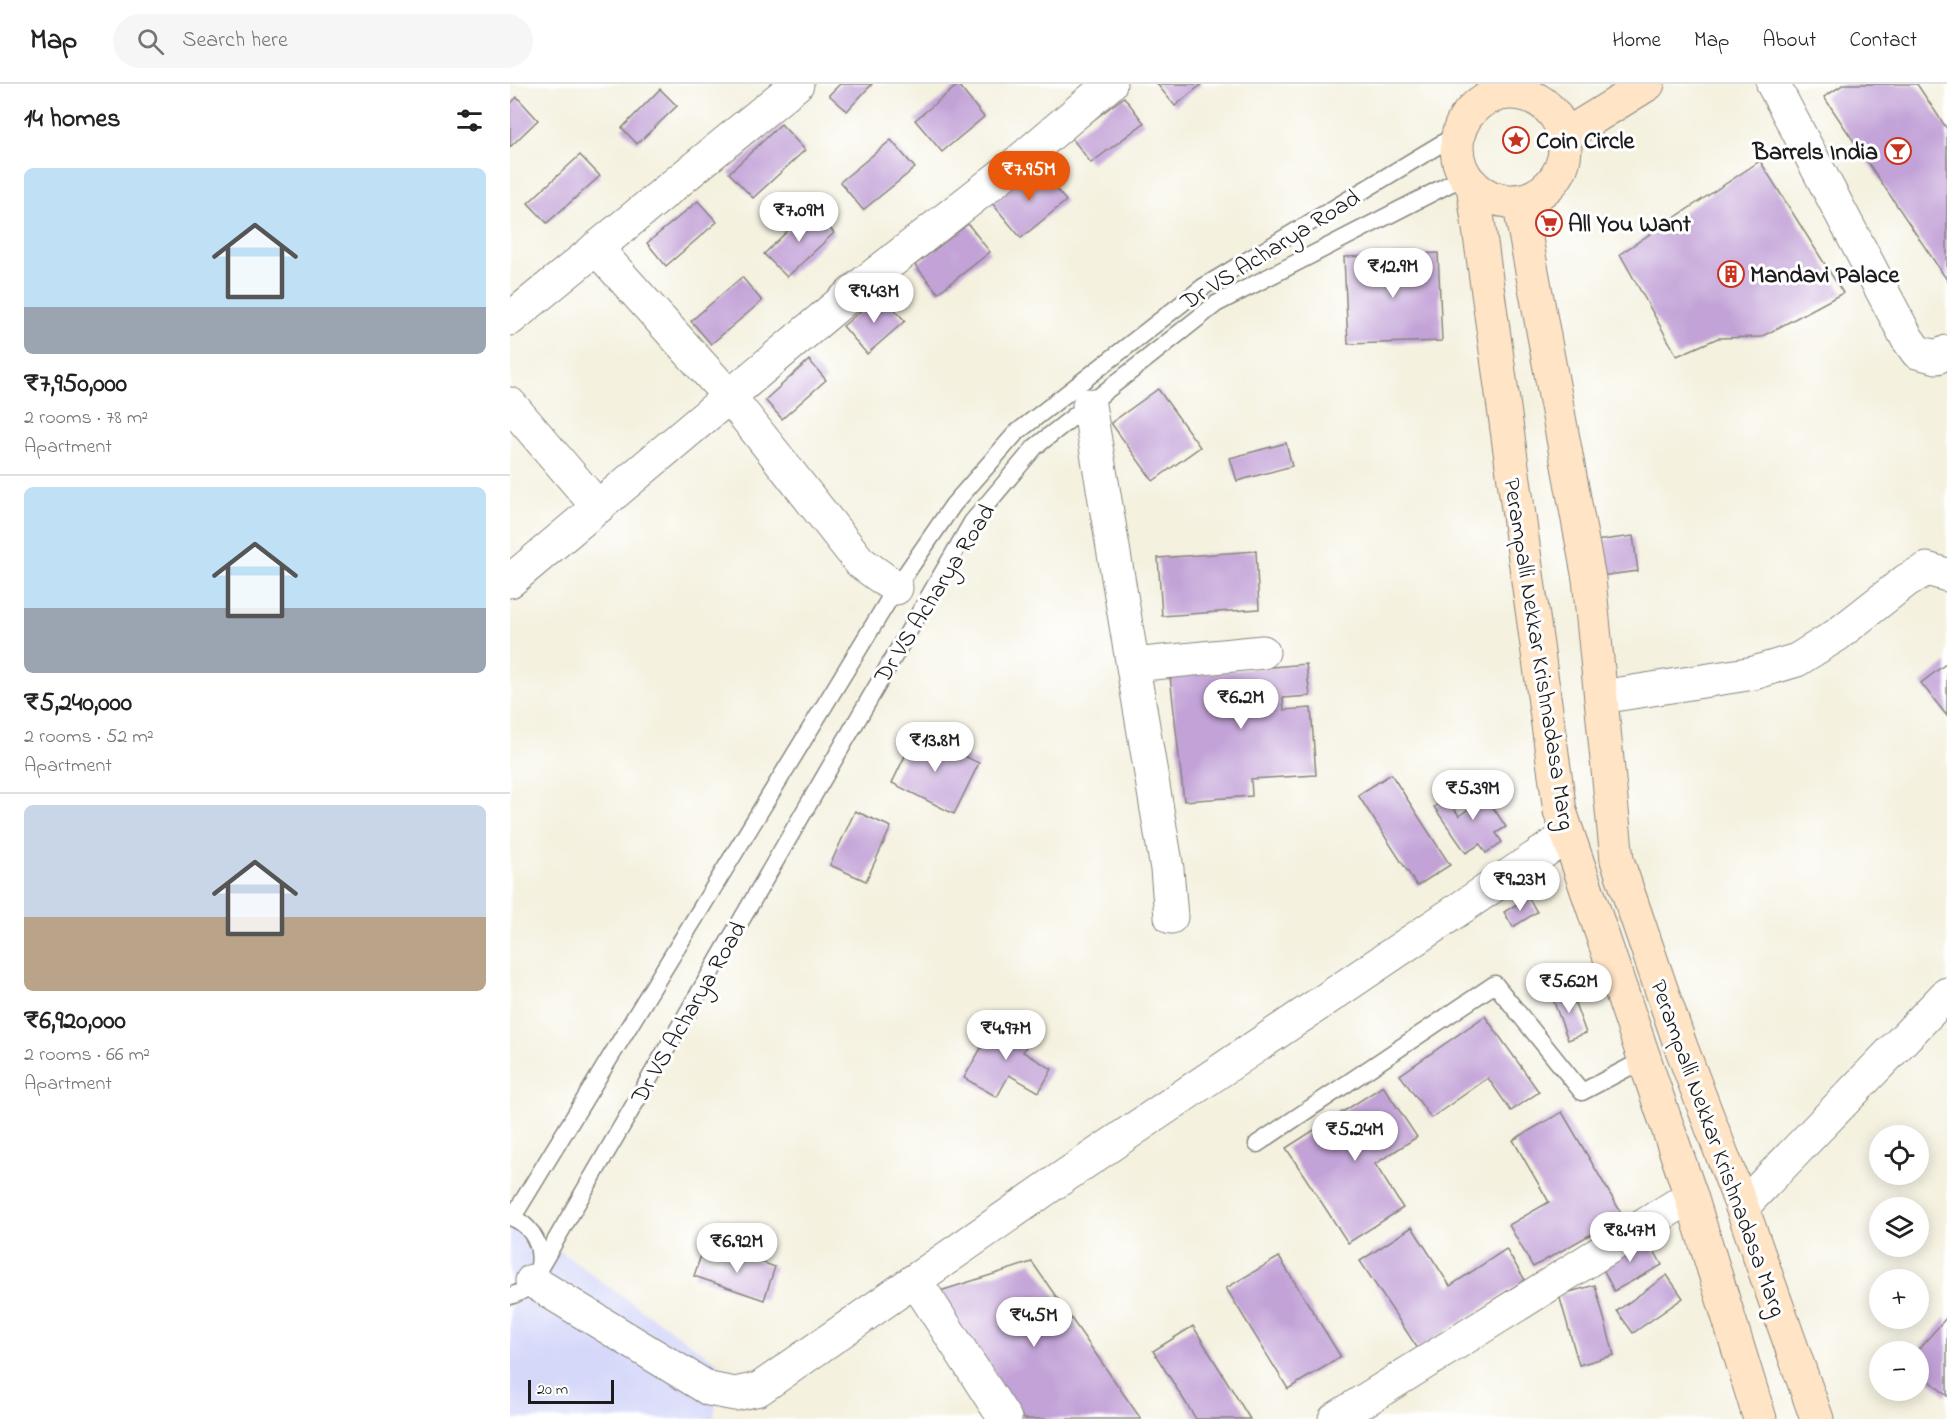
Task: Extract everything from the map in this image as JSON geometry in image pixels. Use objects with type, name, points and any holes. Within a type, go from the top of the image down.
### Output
[{"type":"main road","points":[[1564,136],[1647,84]]},
{"type":"main road","points":[[1495,90],[1512,93],[1541,90],[1545,106],[1557,119],[1564,136],[1565,153],[1560,171],[1550,185],[1519,201],[1501,201],[1484,194],[1469,181],[1456,150],[1459,133],[1466,117],[1495,90]]},
{"type":"main road","name":"Perampalli Nekkar Krishnadasa Marg","points":[[1469,181],[1560,811],[1690,1196],[1760,1419]]},
{"type":"main road","name":"Perampalli Nekkar Krishnadasa Marg","points":[[1519,201],[1589,579],[1617,860],[1681,1047],[1742,1207],[1817,1419]]},
{"type":"street","points":[[510,319],[796,84]]},
{"type":"street","points":[[510,581],[864,283],[1011,168],[1110,84]]},
{"type":"street","points":[[1773,84],[1907,338],[1917,352],[1937,357],[1947,352]]},
{"type":"street","points":[[596,248],[729,396],[860,562],[896,588]]},
{"type":"street","points":[[510,404],[598,507]]},
{"type":"street","points":[[1089,405],[1167,869],[1171,917]]},
{"type":"street","points":[[1601,697],[1754,673],[1797,660],[1837,636],[1907,580],[1927,569],[1947,575]]},
{"type":"street","points":[[1133,665],[1263,652]]},
{"type":"street","points":[[521,1289],[709,1389],[735,1394],[759,1389],[1053,1185],[1567,836]]},
{"type":"street","points":[[1742,1207],[1947,994]]},
{"type":"street","points":[[1335,1419],[1690,1196]]},
{"type":"street","points":[[915,1280],[1005,1419]]},
{"type":"lane","name":"Dr VS Acharya Road","points":[[511,1217],[896,588],[953,505],[1016,433],[1203,287],[1459,133]]},
{"type":"lane","name":"Dr VS Acharya Road","points":[[521,1289],[972,522],[1035,447],[1216,304],[1469,181]]},
{"type":"lane","points":[[1257,1144],[1495,984],[1582,1092],[1643,1060]]},
{"type":"lane","points":[[511,1217],[527,1226],[536,1239],[540,1254],[538,1269],[521,1289]]},
{"type":"shaded area","points":[[510,1214],[720,1364],[714,1419],[510,1419]]},
{"type":"building","points":[[840,84],[872,84],[847,111],[829,95]]},
{"type":"building","points":[[1157,84],[1202,84],[1175,106]]},
{"type":"building","points":[[1844,84],[1917,84],[1947,129],[1947,280],[1824,97]]},
{"type":"building","points":[[958,85],[984,117],[942,152],[915,120]]},
{"type":"building","points":[[660,89],[677,106],[637,144],[622,128]]},
{"type":"building","points":[[517,97],[538,120],[510,147],[510,104]]},
{"type":"building","points":[[1124,97],[1144,123],[1091,163],[1071,137]]},
{"type":"building","points":[[781,124],[805,150],[753,198],[729,173]]},
{"type":"building","points":[[891,140],[915,168],[863,210],[840,182]]},
{"type":"building","points":[[580,155],[600,176],[547,223],[528,203]]},
{"type":"building","name":"Mandavi Palace","points":[[1760,161],[1843,293],[1761,337],[1718,338],[1677,356],[1620,254]]},
{"type":"building","points":[[1038,166],[1066,201],[1021,238],[992,203]]},
{"type":"building","points":[[698,201],[717,222],[666,266],[647,243]]},
{"type":"building","points":[[811,208],[834,233],[787,277],[764,254]]},
{"type":"building","points":[[968,224],[990,252],[938,293],[915,265]]},
{"type":"building","points":[[1438,253],[1442,341],[1348,344],[1344,257]]},
{"type":"building","points":[[742,277],[762,301],[711,344],[691,321]]},
{"type":"building","points":[[881,294],[905,321],[867,354],[843,326]]},
{"type":"building","points":[[809,360],[826,380],[782,419],[765,400]]},
{"type":"building","points":[[1158,389],[1200,447],[1153,481],[1111,423]]},
{"type":"building","points":[[1286,443],[1292,466],[1237,481],[1230,458]]},
{"type":"building","points":[[1633,536],[1638,571],[1600,576],[1595,541]]},
{"type":"building","points":[[1256,551],[1259,609],[1162,616],[1158,558]]},
{"type":"building","points":[[1947,663],[1947,716],[1921,683]]},
{"type":"building","points":[[1306,664],[1310,696],[1283,698],[1284,710],[1311,708],[1316,775],[1251,779],[1252,796],[1184,801],[1170,676]]},
{"type":"building","points":[[916,733],[979,763],[954,814],[892,783]]},
{"type":"building","points":[[1391,774],[1450,865],[1417,886],[1358,795]]},
{"type":"building","points":[[1475,780],[1506,827],[1496,833],[1502,842],[1486,853],[1480,844],[1466,853],[1434,807],[1447,798],[1459,816],[1475,804],[1463,787]]},
{"type":"building","points":[[855,811],[891,827],[866,881],[830,865]]},
{"type":"building","points":[[1528,897],[1537,912],[1513,927],[1504,912]]},
{"type":"building","points":[[1569,987],[1586,1033],[1568,1040],[1551,994]]},
{"type":"building","points":[[1000,1015],[1010,1021],[1008,1025],[1020,1032],[1022,1028],[1033,1034],[1023,1052],[1052,1069],[1039,1092],[1009,1075],[997,1097],[964,1078]]},
{"type":"building","points":[[1485,1016],[1539,1092],[1511,1111],[1488,1078],[1431,1118],[1400,1075]]},
{"type":"building","points":[[1383,1086],[1417,1137],[1375,1164],[1403,1208],[1348,1243],[1286,1148]]},
{"type":"building","points":[[1562,1112],[1623,1216],[1533,1267],[1509,1225],[1549,1202],[1513,1140]]},
{"type":"building","points":[[1412,1227],[1450,1286],[1506,1249],[1525,1280],[1418,1349],[1360,1261]]},
{"type":"building","points":[[1646,1236],[1662,1265],[1614,1291],[1599,1261]]},
{"type":"building","points":[[725,1249],[775,1267],[764,1300],[694,1276],[701,1255],[720,1262]]},
{"type":"building","points":[[1279,1257],[1341,1357],[1288,1389],[1226,1288]]},
{"type":"building","points":[[1032,1262],[1141,1419],[1024,1419],[934,1293]]},
{"type":"building","points":[[1667,1275],[1683,1298],[1633,1333],[1617,1311]]},
{"type":"building","points":[[1595,1285],[1614,1355],[1579,1365],[1559,1295]]},
{"type":"building","points":[[1947,1317],[1947,1396],[1929,1380],[1929,1341],[1926,1341]]},
{"type":"building","points":[[1193,1326],[1250,1419],[1196,1419],[1153,1351]]},
{"type":"place","name":"Coin Circle","points":[[1516,140]]},
{"type":"place","name":"Barrels India","points":[[1898,151]]},
{"type":"place","name":"All You Want","points":[[1549,223]]},
{"type":"place","name":"Mandavi Palace","points":[[1731,274]]}]
